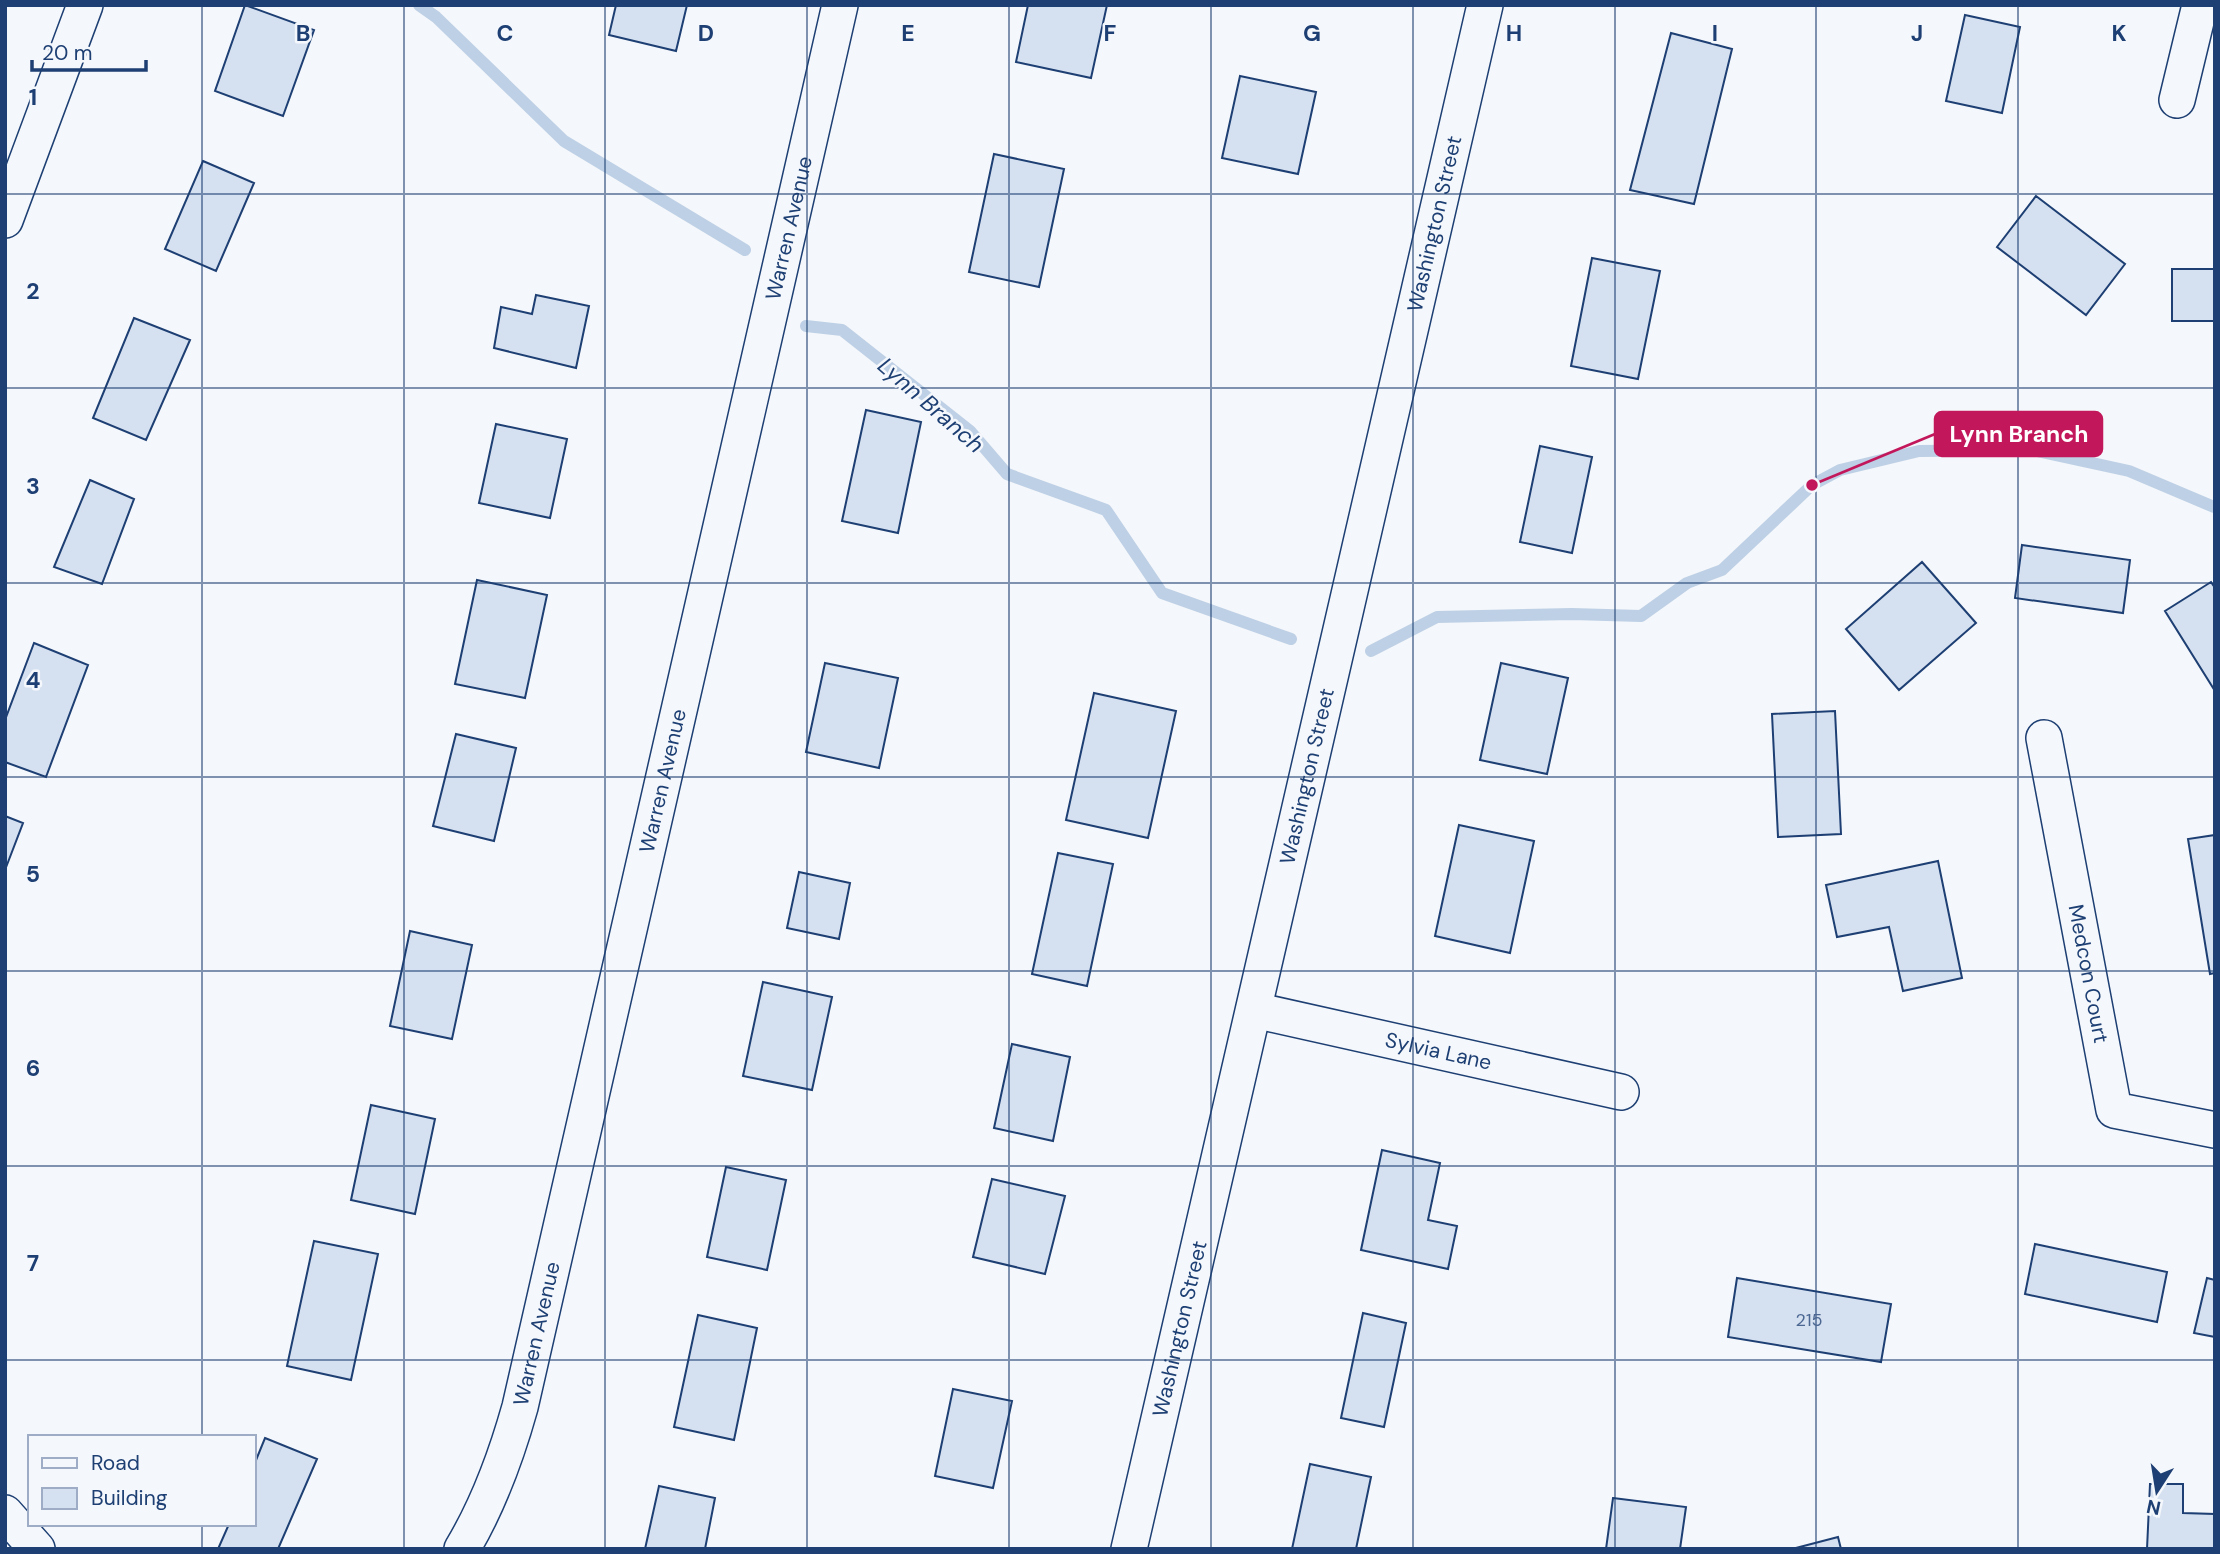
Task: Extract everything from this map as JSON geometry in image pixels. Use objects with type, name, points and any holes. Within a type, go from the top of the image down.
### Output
[{"type":"street","points":[[5,220],[85,5]]},
{"type":"street","name":"Warren Avenue","points":[[462,1549],[481,1517],[506,1457],[520,1406],[840,5]]},
{"type":"street","name":"Washington Street","points":[[1129,1549],[1485,5]]},
{"type":"street","points":[[2177,100],[2200,5]]},
{"type":"street","name":"Medcon Court","points":[[2044,738],[2114,1110],[2215,1130]]},
{"type":"street","name":"Sylvia Lane","points":[[1254,1010],[1621,1092]]},
{"type":"street","points":[[5,1513],[37,1549]]},
{"type":"building","points":[[245,5],[314,30],[283,116],[215,91]]},
{"type":"building","points":[[616,5],[687,5],[676,51],[609,35]]},
{"type":"building","points":[[1028,5],[1107,5],[1091,78],[1016,62]]},
{"type":"building","points":[[1965,15],[2020,27],[2002,113],[1946,101]]},
{"type":"building","points":[[1671,33],[1732,49],[1694,204],[1630,190]]},
{"type":"building","points":[[1240,76],[1316,92],[1298,174],[1222,158]]},
{"type":"building","points":[[994,154],[1064,169],[1039,287],[969,272]]},
{"type":"building","points":[[203,161],[254,183],[216,271],[165,249]]},
{"type":"building","points":[[2036,196],[2125,264],[2086,315],[1997,247]]},
{"type":"building","points":[[1592,258],[1660,271],[1638,379],[1571,366]]},
{"type":"building","points":[[2172,269],[2215,269],[2215,321],[2172,321]]},
{"type":"building","points":[[536,295],[589,306],[576,368],[494,348],[501,307],[532,314]]},
{"type":"building","points":[[134,318],[190,340],[146,440],[93,418]]},
{"type":"building","points":[[866,410],[921,422],[898,533],[842,521]]},
{"type":"building","points":[[496,424],[567,439],[550,518],[479,503]]},
{"type":"building","points":[[1540,446],[1592,457],[1572,553],[1520,542]]},
{"type":"building","points":[[90,480],[134,499],[102,584],[54,567]]},
{"type":"building","points":[[2022,545],[2130,560],[2123,613],[2015,598]]},
{"type":"building","points":[[1922,562],[1976,623],[1899,690],[1846,629]]},
{"type":"building","points":[[477,580],[547,595],[525,698],[455,684]]},
{"type":"building","points":[[2211,582],[2215,588],[2215,691],[2165,611]]},
{"type":"building","points":[[34,643],[88,665],[46,777],[5,762],[5,720]]},
{"type":"building","points":[[825,663],[898,678],[879,768],[806,752]]},
{"type":"building","points":[[1501,663],[1568,678],[1547,774],[1480,760]]},
{"type":"building","points":[[1094,693],[1176,711],[1148,838],[1066,820]]},
{"type":"building","points":[[1835,711],[1841,834],[1778,837],[1772,714]]},
{"type":"building","points":[[456,734],[516,748],[494,841],[433,826]]},
{"type":"building","points":[[5,816],[23,823],[5,870]]},
{"type":"building","points":[[1459,825],[1534,841],[1510,953],[1435,936]]},
{"type":"building","points":[[2215,835],[2215,973],[2210,974],[2188,839]]},
{"type":"building","points":[[1058,853],[1113,864],[1087,986],[1032,974]]},
{"type":"building","points":[[1938,861],[1962,978],[1903,991],[1889,927],[1837,937],[1826,885]]},
{"type":"building","points":[[799,872],[850,883],[839,939],[787,928]]},
{"type":"building","points":[[410,931],[472,945],[452,1039],[390,1026]]},
{"type":"building","points":[[763,982],[832,997],[812,1090],[743,1076]]},
{"type":"building","points":[[1012,1044],[1070,1057],[1053,1141],[994,1128]]},
{"type":"building","points":[[371,1105],[435,1119],[415,1214],[351,1200]]},
{"type":"building","points":[[1382,1150],[1440,1163],[1428,1220],[1457,1226],[1448,1269],[1361,1250]]},
{"type":"building","points":[[726,1167],[786,1180],[767,1270],[707,1257]]},
{"type":"building","points":[[992,1179],[1065,1196],[1045,1274],[973,1257]]},
{"type":"building","points":[[314,1241],[378,1254],[351,1380],[287,1366]]},
{"type":"building","points":[[2035,1244],[2167,1272],[2157,1322],[2025,1294]]},
{"type":"building","points":[[1737,1278],[1891,1304],[1881,1362],[1728,1337]]},
{"type":"building","points":[[2207,1278],[2215,1280],[2215,1337],[2194,1333]]},
{"type":"building","points":[[1363,1313],[1406,1323],[1384,1427],[1341,1418]]},
{"type":"building","points":[[698,1315],[757,1328],[734,1440],[674,1427]]},
{"type":"building","points":[[953,1389],[1012,1401],[993,1488],[935,1476]]},
{"type":"building","points":[[265,1438],[317,1459],[278,1549],[218,1549],[228,1526],[256,1526],[256,1460]]},
{"type":"building","points":[[1310,1464],[1371,1477],[1356,1549],[1292,1549]]},
{"type":"building","points":[[2150,1484],[2183,1484],[2183,1513],[2215,1514],[2215,1549],[2147,1549]]},
{"type":"building","points":[[659,1486],[715,1498],[705,1549],[645,1549]]},
{"type":"building","points":[[1613,1498],[1686,1507],[1680,1549],[1606,1549]]},
{"type":"building","points":[[1838,1537],[1841,1549],[1792,1549]]},
{"type":"waterway","name":"Lynn Branch","points":[[419,5],[436,17],[564,141],[745,250]]},
{"type":"waterway","name":"Lynn Branch","points":[[806,326],[842,330],[970,431],[1007,474],[1106,510],[1162,593],[1291,639]]},
{"type":"waterway","name":"Lynn Branch","points":[[1371,651],[1437,617],[1572,614],[1641,616],[1687,583],[1722,570],[1812,485],[1840,470],[1919,451],[2033,450],[2129,471],[2214,507]]},
{"type":"place","name":"Lynn Branch","points":[[1812,485]]}]
